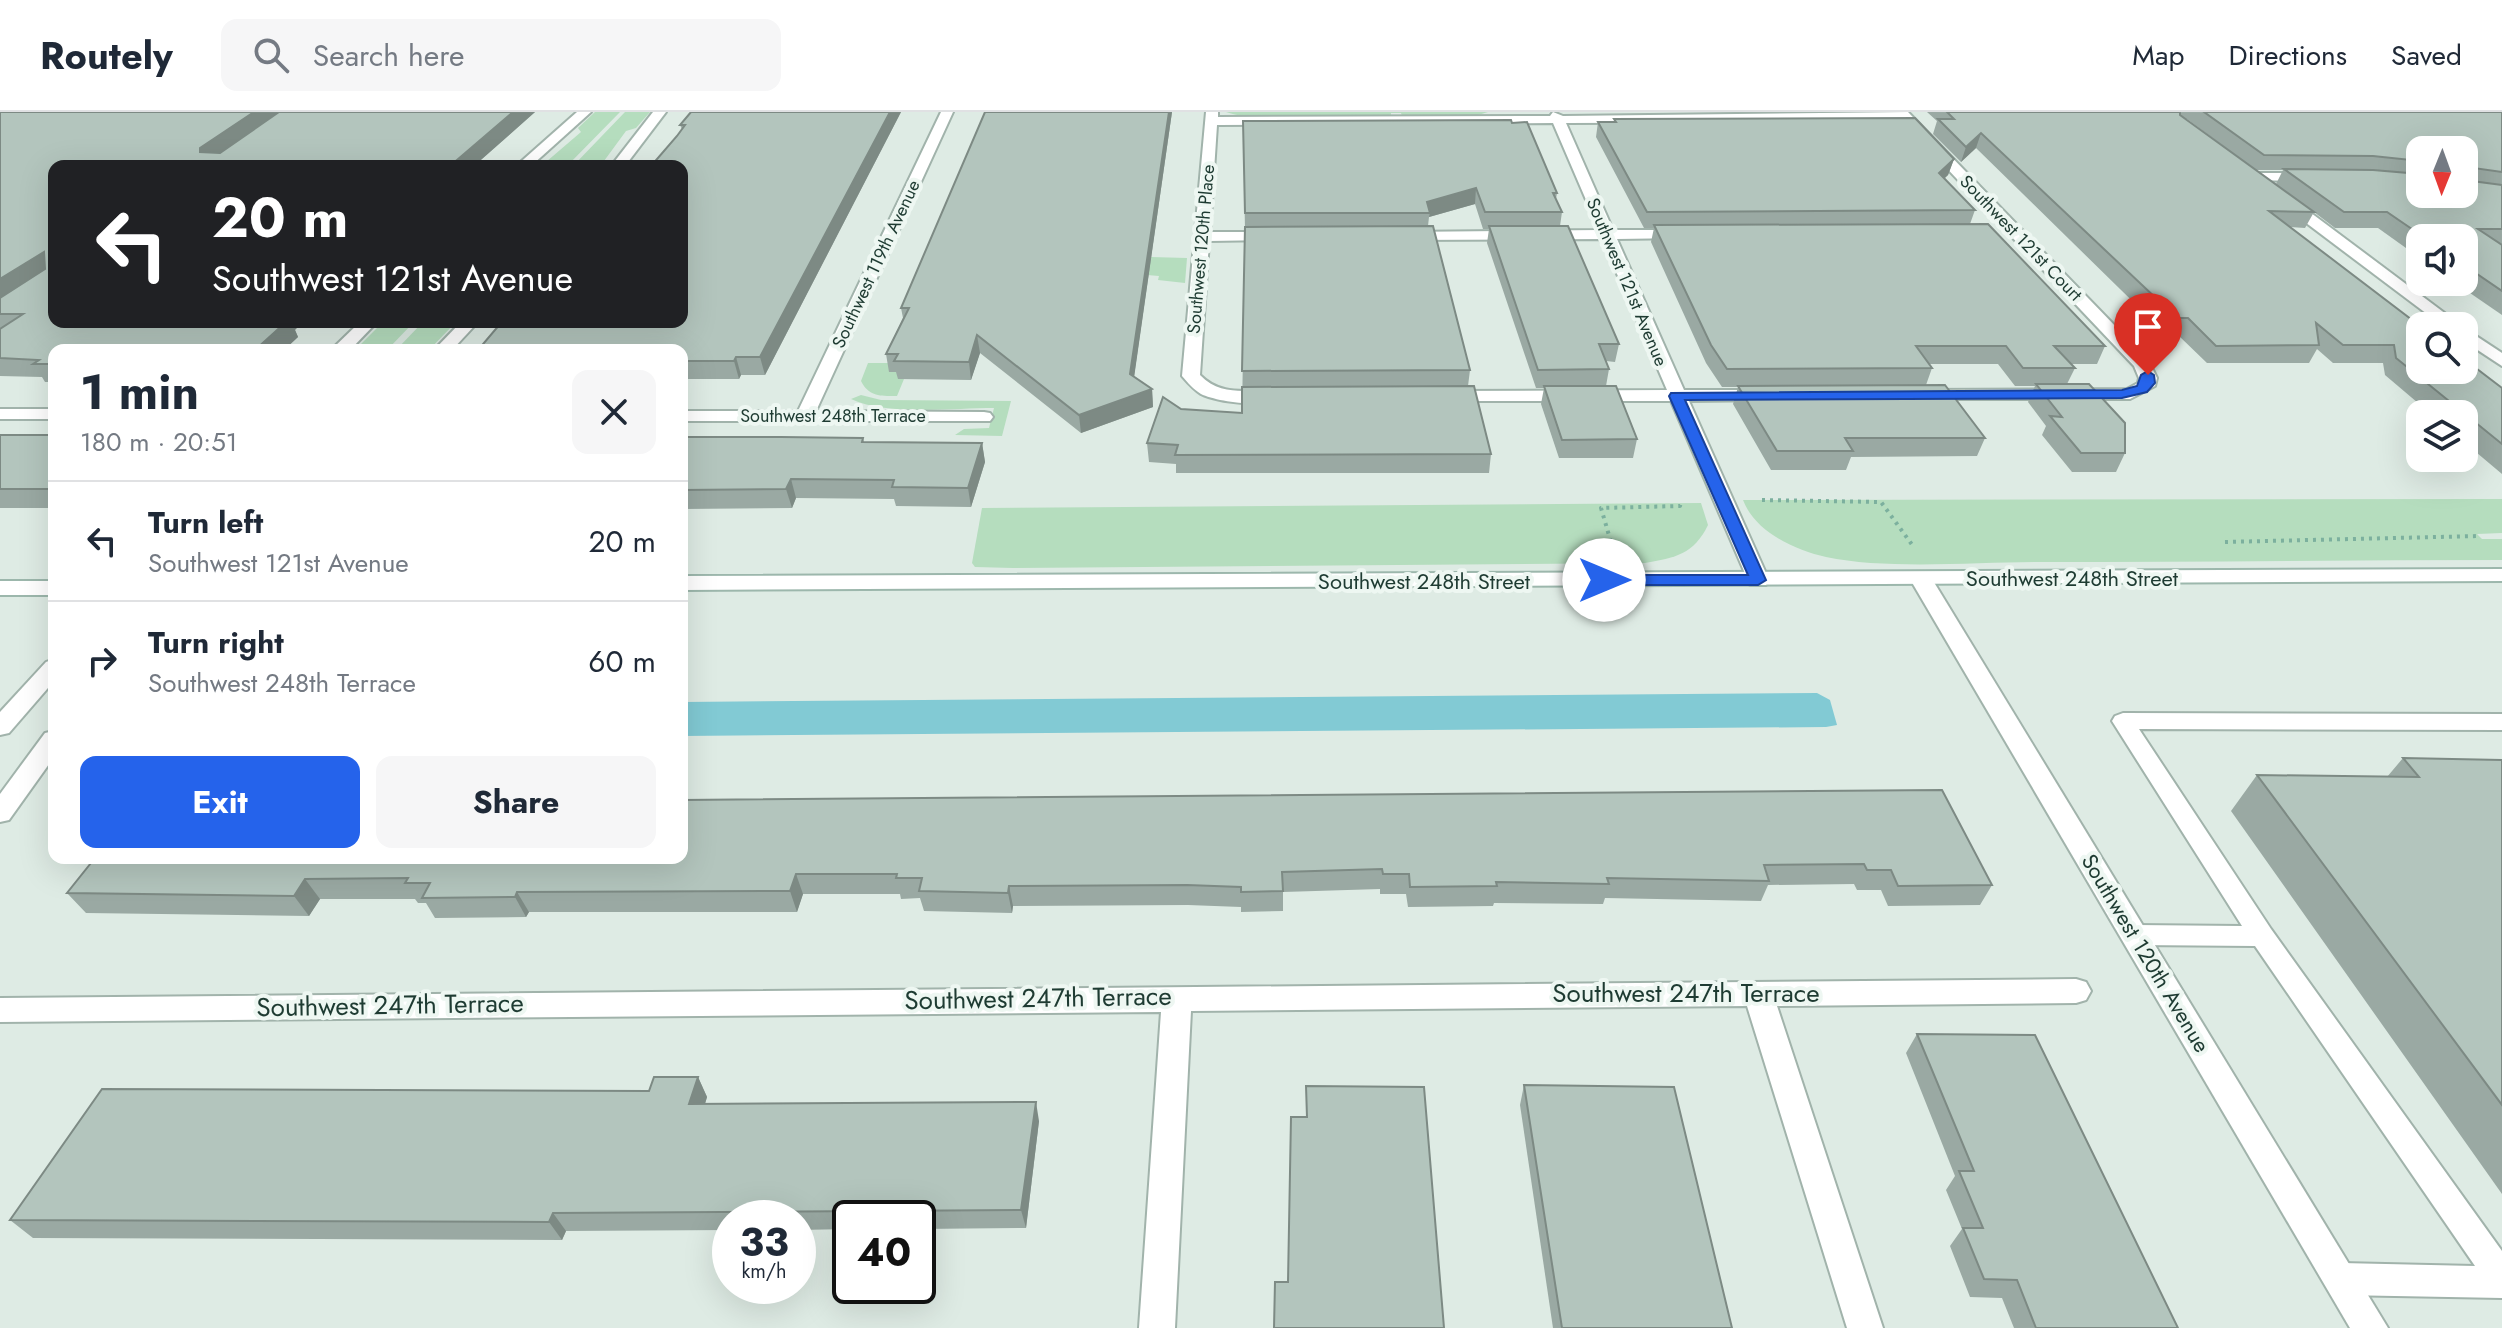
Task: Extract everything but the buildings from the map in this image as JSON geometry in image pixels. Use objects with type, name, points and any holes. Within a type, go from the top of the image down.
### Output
[{"type":"street","points":[[530,160],[585,112]]},
{"type":"street","points":[[623,160],[660,112]]},
{"type":"street","name":"Southwest 119th Avenue","points":[[805,416],[947,112]]},
{"type":"street","points":[[1525,112],[1557,117],[1580,112]]},
{"type":"street","points":[[1211,116],[1904,115]]},
{"type":"street","name":"Southwest 121st Court","points":[[1902,395],[2130,394],[2148,383],[2148,373],[2142,364],[1904,115]]},
{"type":"street","name":"Southwest 120th Place","points":[[1211,116],[1190,370],[1197,383],[1223,396],[1288,397]]},
{"type":"street","name":"Southwest 121st Avenue","points":[[1557,117],[1758,580]]},
{"type":"street","points":[[2238,166],[2435,312]]},
{"type":"street","points":[[2254,177],[2326,178]]},
{"type":"street","points":[[1991,233],[2016,233]]},
{"type":"street","points":[[1387,236],[1696,234]]},
{"type":"street","points":[[1202,237],[1298,236]]},
{"type":"street","points":[[346,344],[363,328]]},
{"type":"street","points":[[449,344],[464,328]]},
{"type":"street","points":[[2478,343],[2502,361]]},
{"type":"street","points":[[1421,396],[1793,395]]},
{"type":"street","points":[[0,414],[48,414]]},
{"type":"street","name":"Southwest 248th Terrace","points":[[688,416],[984,417]]},
{"type":"street","name":"Southwest 248th Street","points":[[688,583],[2502,575]]},
{"type":"street","name":"Southwest 120th Avenue","points":[[1921,579],[2370,1328]]},
{"type":"street","points":[[0,588],[48,588]]},
{"type":"street","points":[[0,727],[48,674]]},
{"type":"street","points":[[0,813],[48,747]]},
{"type":"street","name":"Southwest 247th Terrace","points":[[0,1010],[2076,991]]},
{"type":"street","points":[[1758,993],[1865,1328]]},
{"type":"street","points":[[1157,1328],[1177,997]]},
{"type":"lane","points":[[2502,722],[2123,721],[2262,936],[2502,1280]]},
{"type":"lane","points":[[2135,935],[2262,936]]},
{"type":"lane","points":[[2341,1279],[2502,1280]]},
{"type":"path","points":[[1762,500],[1881,502],[1915,549]]},
{"type":"path","points":[[1613,551],[1601,508],[1680,506],[1681,502]]},
{"type":"green space","points":[[595,112],[620,112],[573,160],[548,160],[581,132],[578,128]]},
{"type":"green space","points":[[625,112],[650,112],[636,128],[626,131],[605,160],[579,160]]},
{"type":"green space","points":[[1226,112],[1488,112],[1475,116],[1402,116],[1401,113],[1391,113],[1391,116],[1306,119],[1260,118]]},
{"type":"green space","points":[[1151,257],[1187,258],[1185,283],[1158,280],[1159,276],[1147,275]]},
{"type":"green space","points":[[377,328],[408,328],[393,344],[361,344]]},
{"type":"green space","points":[[417,328],[450,328],[435,344],[402,344]]},
{"type":"green space","points":[[868,363],[893,363],[901,372],[898,379],[904,379],[897,396],[876,394],[864,386],[861,381]]},
{"type":"green space","points":[[861,395],[881,400],[1011,401],[1002,436],[955,435],[964,429],[989,428],[994,408],[883,408],[851,399]]},
{"type":"green space","points":[[2502,499],[2502,533],[2477,534],[2482,539],[2502,539],[2502,560],[1931,564],[1850,561],[1802,550],[1766,530],[1743,500]]},
{"type":"green space","points":[[1701,503],[1708,525],[1703,535],[1682,553],[1645,563],[1013,568],[975,567],[972,563],[982,508]]},
{"type":"water","points":[[1817,693],[1830,700],[1837,725],[688,736],[688,702]]},
{"type":"route","points":[[1604,580],[1758,580],[1676,396],[2130,394],[2146,386],[2148,375]]}]
